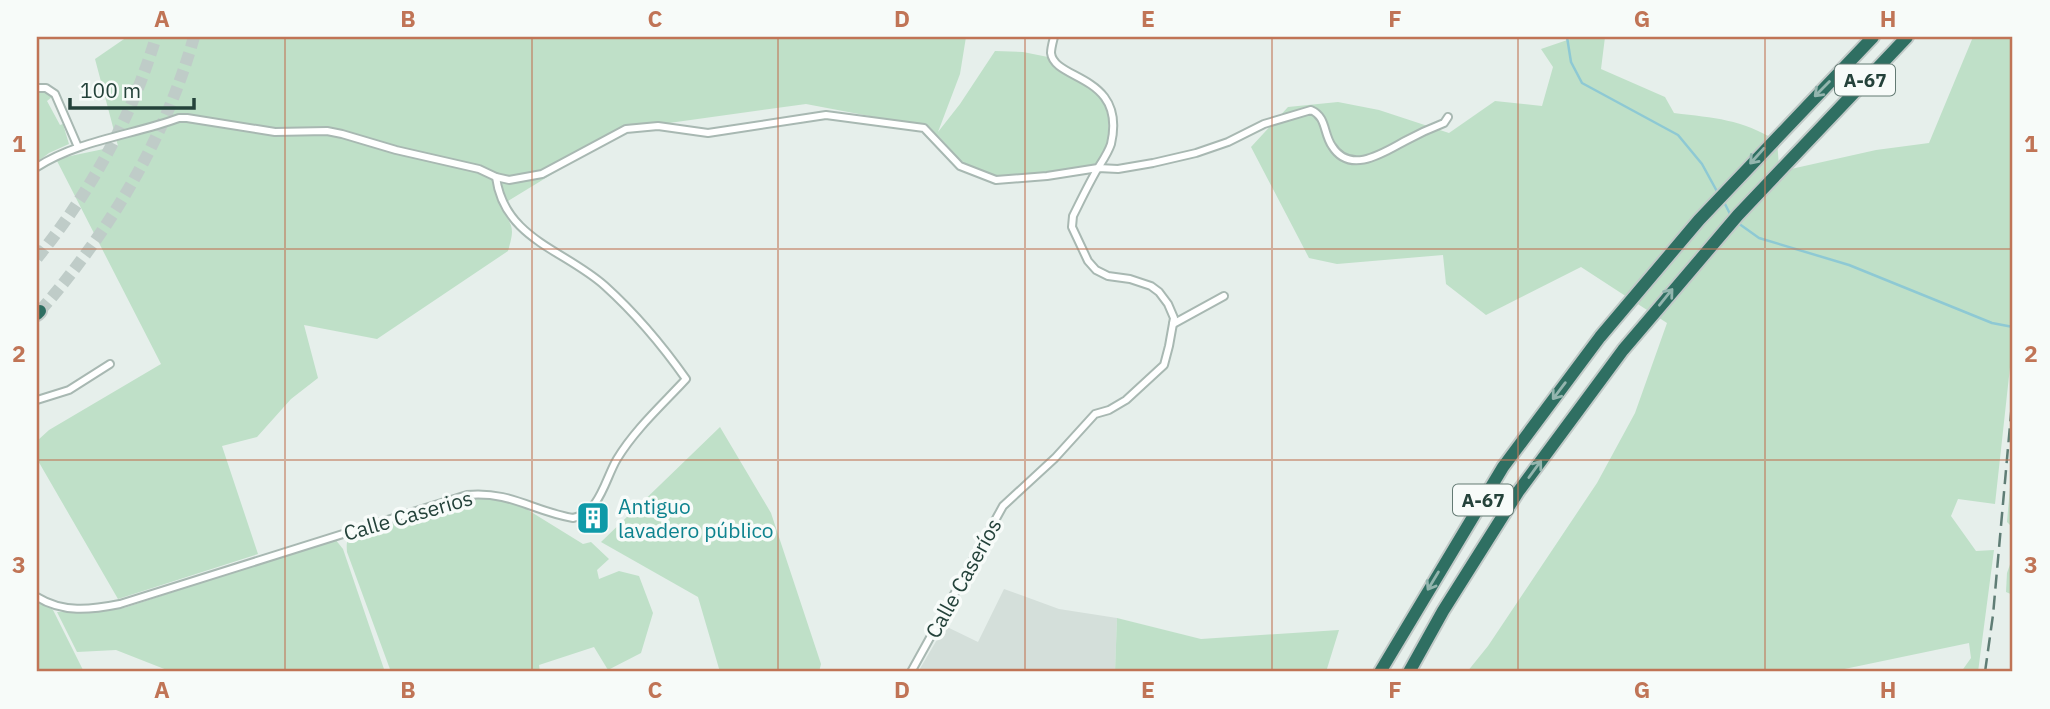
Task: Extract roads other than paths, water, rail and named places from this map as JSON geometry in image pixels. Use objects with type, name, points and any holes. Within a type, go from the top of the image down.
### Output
[{"type":"highway","name":"A-67","points":[[1380,672],[1503,467],[1600,337],[1699,220],[1873,37]]},
{"type":"highway","name":"A-67","points":[[1409,672],[1443,611],[1511,502],[1623,350],[1706,250],[1907,37]]},
{"type":"street","points":[[1054,37],[1051,53],[1059,66],[1097,88],[1108,101],[1112,118],[1110,145],[1073,216],[1072,227],[1088,261],[1096,270],[1108,276],[1151,286],[1168,304],[1174,318],[1173,324]]},
{"type":"street","points":[[37,88],[46,88],[55,94],[78,148]]},
{"type":"street","points":[[37,167],[55,156],[78,148],[180,118],[275,132],[327,131],[479,169],[509,180],[542,174],[626,129],[658,126],[708,133],[826,115],[924,128],[960,166],[996,180],[1098,168],[1136,167],[1196,153],[1228,142],[1264,124],[1311,110],[1322,118],[1333,149],[1351,160],[1362,161],[1375,158],[1444,122],[1448,117]]},
{"type":"street","name":"Calle Caserios","points":[[37,597],[59,608],[98,609],[120,604],[467,495],[485,493],[510,497],[572,518],[581,516],[590,509],[627,444],[686,379],[639,318],[608,289],[592,275],[529,236],[515,223],[498,196],[496,177]]},
{"type":"street","points":[[1173,324],[1224,296]]},
{"type":"street","name":"Calle Caseríos","points":[[911,672],[1003,506],[1055,458],[1095,414],[1118,405],[1164,365],[1173,324]]},
{"type":"street","points":[[37,400],[69,390],[110,364]]},
{"type":"waterway","points":[[1567,37],[1571,62],[1582,83],[1678,135],[1702,164],[1719,195]]},
{"type":"waterway","points":[[1723,200],[1731,216]]},
{"type":"waterway","points":[[1738,223],[1759,238],[1849,265],[1992,323],[2013,327]]},
{"type":"tunnel","points":[[37,258],[92,181],[135,96],[156,37]]},
{"type":"tunnel","points":[[40,311],[90,249],[132,182],[168,112],[194,37]]},
{"type":"railway","points":[[1985,672],[1993,615],[2013,392]]},
{"type":"place","name":"Antiguo lavadero público","points":[[593,518]]}]
